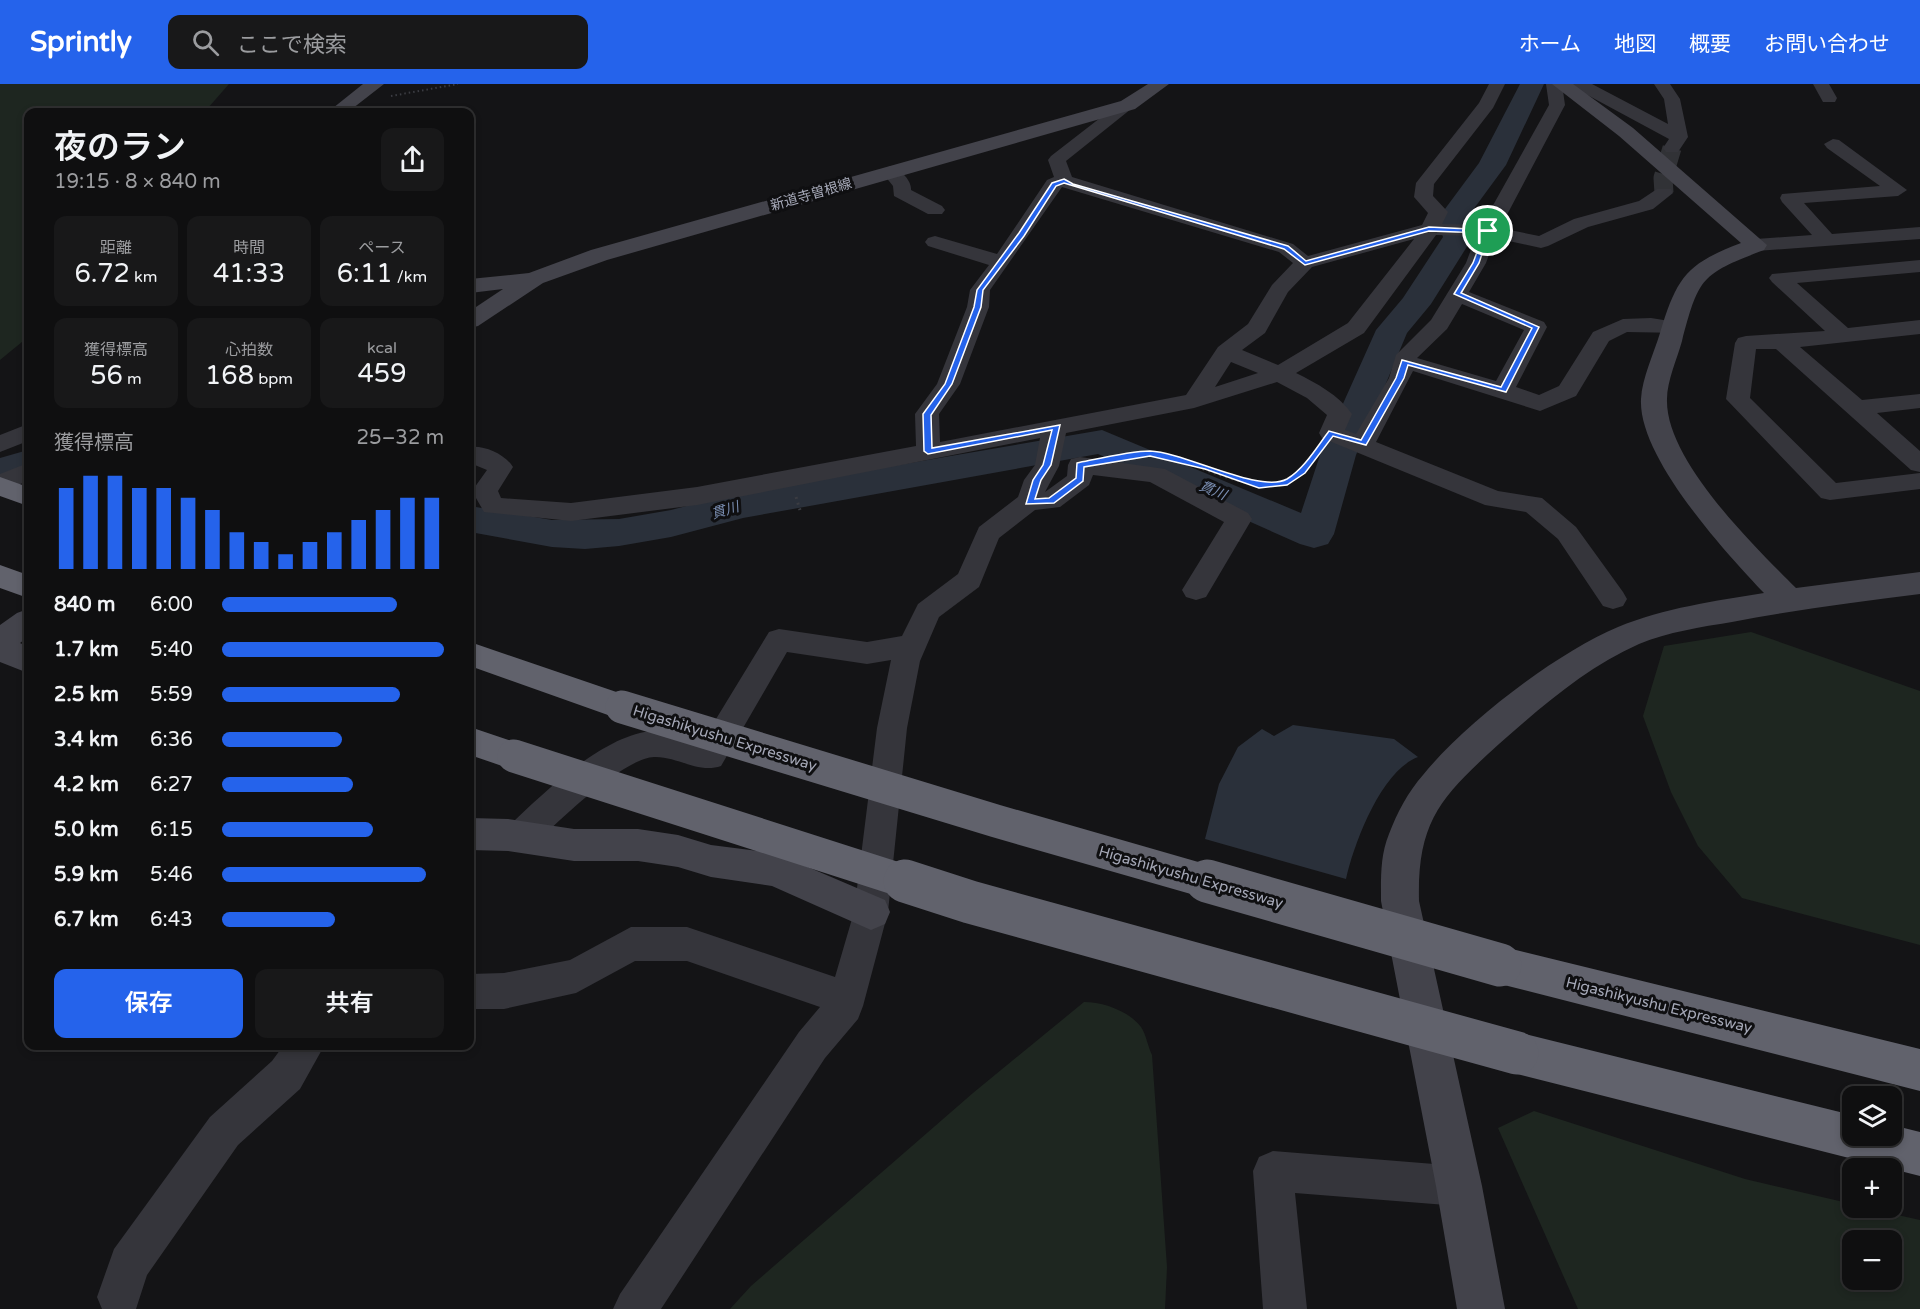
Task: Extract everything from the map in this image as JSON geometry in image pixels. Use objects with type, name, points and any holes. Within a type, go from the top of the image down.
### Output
[{"type":"highway","points":[[0,485],[24,495]]},
{"type":"highway","points":[[0,576],[24,585]]},
{"type":"highway","name":"Higashikyushu Expressway","points":[[474,655],[622,707],[996,821],[1500,965],[1920,1070]]},
{"type":"highway","points":[[474,742],[970,902],[1517,1053],[1920,1154]]},
{"type":"street","points":[[342,108],[375,84]]},
{"type":"street","name":"新道寺曽根線","points":[[474,318],[535,278],[599,255],[1128,105],[1160,84]]},
{"type":"street","points":[[474,454],[478,454],[501,467],[485,491],[493,506],[571,512],[697,496],[928,451],[1055,431],[1194,401],[1283,375],[1356,328],[1422,243],[1435,230],[1438,212],[1423,197],[1425,183],[1486,104],[1497,84]]},
{"type":"street","points":[[1559,85],[1583,86],[1675,143],[1672,99],[1662,84]]},
{"type":"street","points":[[1348,438],[1400,378],[1407,355],[1439,324],[1476,263],[1484,231],[1557,105],[1559,85]]},
{"type":"street","points":[[1559,85],[1580,96],[1678,176],[1756,245]]},
{"type":"street","points":[[1128,105],[1057,160],[1064,180],[1071,185],[1286,248],[1305,263]]},
{"type":"street","points":[[1827,240],[1789,198],[1898,190],[1833,144]]},
{"type":"street","points":[[890,171],[902,185],[901,192],[935,210]]},
{"type":"street","points":[[928,451],[927,414],[948,384],[978,307],[980,290],[1054,184],[1064,180]]},
{"type":"street","points":[[1194,401],[1226,352],[1257,328],[1279,289],[1305,263],[1435,230],[1484,231],[1541,242],[1581,223],[1646,206],[1664,193]]},
{"type":"street","points":[[1788,599],[1743,553],[1664,446],[1653,412],[1654,398],[1683,294],[1691,280],[1708,264],[1756,245],[1920,233]]},
{"type":"street","points":[[935,242],[1001,262]]},
{"type":"street","points":[[1843,335],[1779,278],[1920,266]]},
{"type":"street","points":[[474,286],[535,278]]},
{"type":"street","points":[[1457,294],[1536,327],[1503,390]]},
{"type":"street","points":[[1405,362],[1503,390],[1540,404],[1568,391],[1601,337],[1623,326],[1651,325],[1674,328]]},
{"type":"street","points":[[1920,327],[1781,342],[1746,343],[1738,399],[1830,492],[1920,481]]},
{"type":"street","points":[[1781,342],[1859,408],[1920,464]]},
{"type":"street","points":[[1226,352],[1283,375],[1330,405],[1340,414],[1348,438],[1494,499],[1533,504],[1568,533],[1613,599]]},
{"type":"street","points":[[1859,408],[1920,401]]},
{"type":"street","points":[[635,1309],[812,1045],[845,1006],[871,912],[892,728],[905,661],[928,612],[969,580],[988,533],[1038,482],[1055,431]]},
{"type":"street","points":[[0,444],[24,434]]},
{"type":"street","points":[[1080,465],[1150,454]]},
{"type":"street","points":[[1038,482],[1051,501],[1080,479],[1080,465]]},
{"type":"street","points":[[1080,465],[1156,475],[1239,519],[1196,590]]},
{"type":"street","points":[[0,485],[24,473]]},
{"type":"street","points":[[1480,1309],[1459,1186],[1400,901],[1400,857],[1408,830],[1427,792],[1466,752],[1514,711],[1578,664],[1629,636],[1685,619],[1788,599],[1920,584]]},
{"type":"street","points":[[0,641],[24,624]]},
{"type":"street","points":[[520,837],[546,810],[621,756],[652,744],[710,757],[778,640],[867,653],[913,645]]},
{"type":"street","points":[[0,648],[24,659]]},
{"type":"street","points":[[474,834],[520,837],[574,845],[638,845],[678,851],[711,861],[775,870],[871,912]]},
{"type":"street","points":[[474,991],[504,991],[576,976],[631,945],[687,945],[847,999]]},
{"type":"street","points":[[119,1297],[129,1264],[224,1131],[286,1075],[302,1050]]},
{"type":"street","points":[[1285,1309],[1273,1171],[1459,1186]]},
{"type":"path","points":[[342,108],[458,84]]},
{"type":"path","points":[[1150,454],[1207,467],[1259,486],[1287,483],[1348,438]]},
{"type":"shaded area","points":[[0,84],[229,84],[208,108],[24,108],[24,340],[0,360]]},
{"type":"shaded area","points":[[1523,84],[1540,84],[1513,124]]},
{"type":"shaded area","points":[[1751,632],[1920,691],[1920,945],[1742,898],[1698,846],[1671,792],[1643,716],[1664,646]]},
{"type":"shaded area","points":[[1293,725],[1394,739],[1418,757],[1392,777],[1381,792],[1355,847],[1346,879],[1205,839],[1219,784],[1238,747],[1262,729],[1274,736]]},
{"type":"shaded area","points":[[1084,1002],[1107,1006],[1130,1016],[1143,1030],[1152,1055],[1167,1267],[1165,1309],[730,1309],[751,1286],[973,1093]]},
{"type":"shaded area","points":[[1534,1111],[1745,1179],[1842,1202],[1842,1218],[1902,1218],[1902,1216],[1920,1220],[1920,1309],[1578,1309],[1498,1128]]},
{"type":"waterway","name":"貫川","points":[[474,520],[518,529],[569,535],[636,530],[740,505],[1102,442],[1314,534],[1338,455],[1392,330],[1415,304],[1458,237],[1453,223],[1456,213],[1492,165],[1532,84]]},
{"type":"waterway","name":"貫川","points":[[0,471],[24,463]]},
{"type":"tunnel","points":[[1664,193],[1663,178],[1672,148]]},
{"type":"route","points":[[1064,180],[1071,185],[1286,248],[1305,263],[1429,229],[1488,231],[1476,263],[1457,294],[1536,327],[1503,390],[1405,362],[1400,378],[1364,443],[1331,433],[1302,471],[1287,483],[1259,486],[1207,467],[1150,454],[1080,465],[1080,479],[1051,501],[1029,502],[1037,480],[1047,465],[1053,435],[1058,427],[928,451],[927,414],[948,384],[978,307],[980,290],[1022,234],[1054,184],[1064,180]]}]
